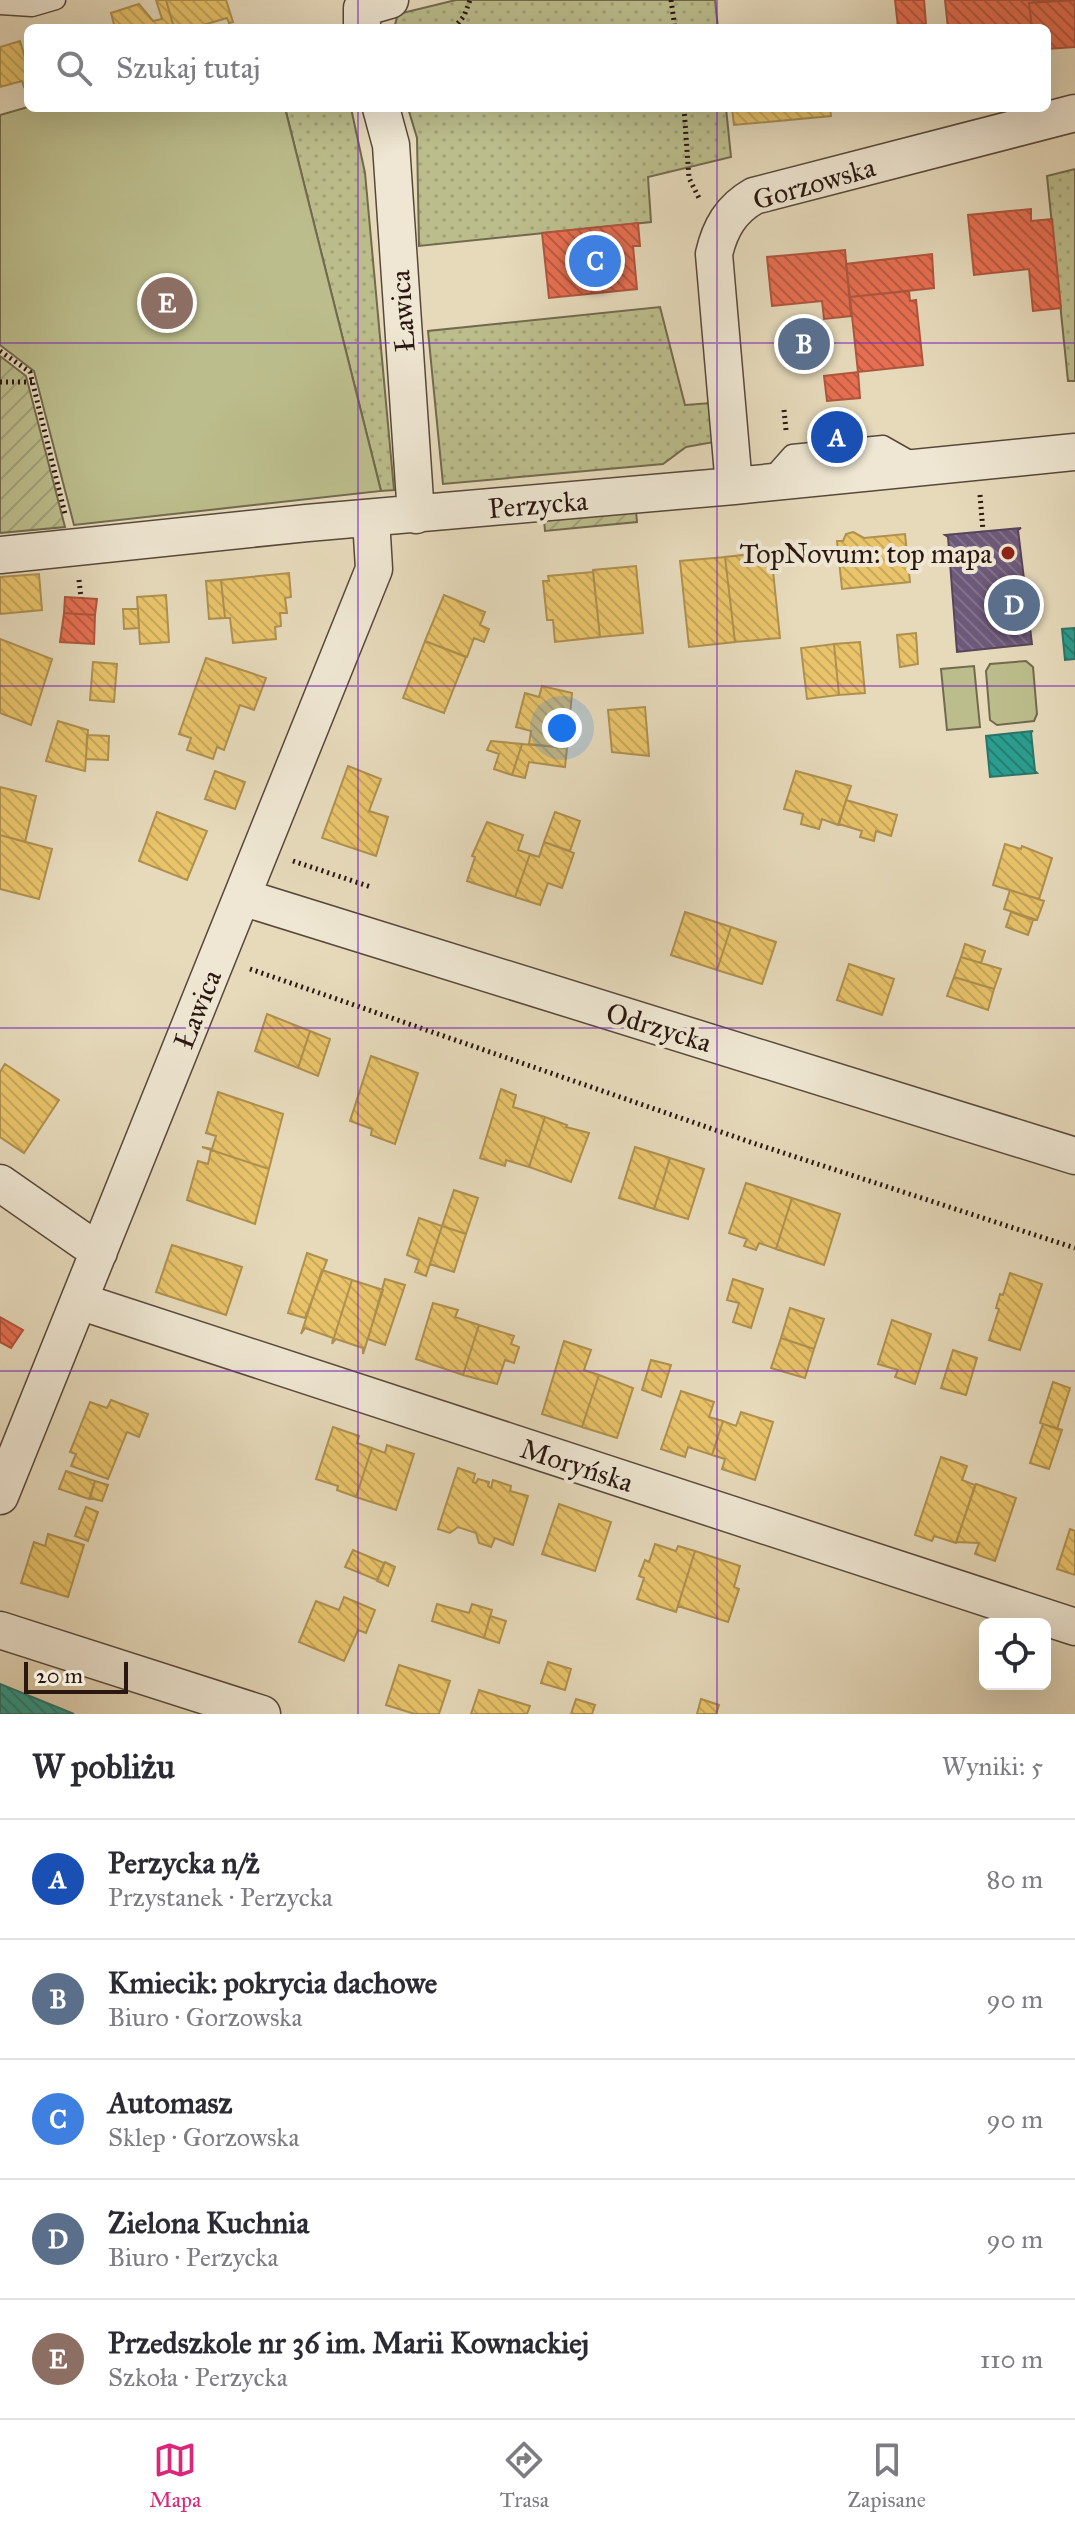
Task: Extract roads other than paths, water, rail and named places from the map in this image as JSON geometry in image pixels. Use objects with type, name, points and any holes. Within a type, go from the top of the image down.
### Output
[{"type":"street","name":"Ławica","points":[[382,112],[391,145],[416,515]]},
{"type":"street","name":"Gorzowska","points":[[751,484],[715,275],[714,254],[718,236],[731,214],[754,196],[1075,113]]},
{"type":"street","name":"Perzycka","points":[[0,555],[1075,452]]},
{"type":"street","name":"Ławica","points":[[0,1496],[374,569],[371,519]]},
{"type":"street","name":"Odrzycka","points":[[242,897],[1075,1156]]},
{"type":"street","points":[[0,1183],[99,1252]]},
{"type":"street","name":"Moryńska","points":[[79,1301],[1075,1627]]},
{"type":"street","points":[[0,1630],[262,1714]]},
{"type":"lane","points":[[0,5],[32,7],[56,0]]},
{"type":"place","name":"Automasz","points":[[595,261]]},
{"type":"place","name":"Przedszkole nr 36 im. Marii Kownackiej","points":[[167,303]]},
{"type":"place","name":"Kmiecik: pokrycia dachowe","points":[[804,344]]},
{"type":"place","name":"Perzycka n/ż","points":[[837,437]]},
{"type":"place","name":"TopNovum: top mapa","points":[[1008,553]]},
{"type":"place","name":"Zielona Kuchnia","points":[[1014,605]]}]
